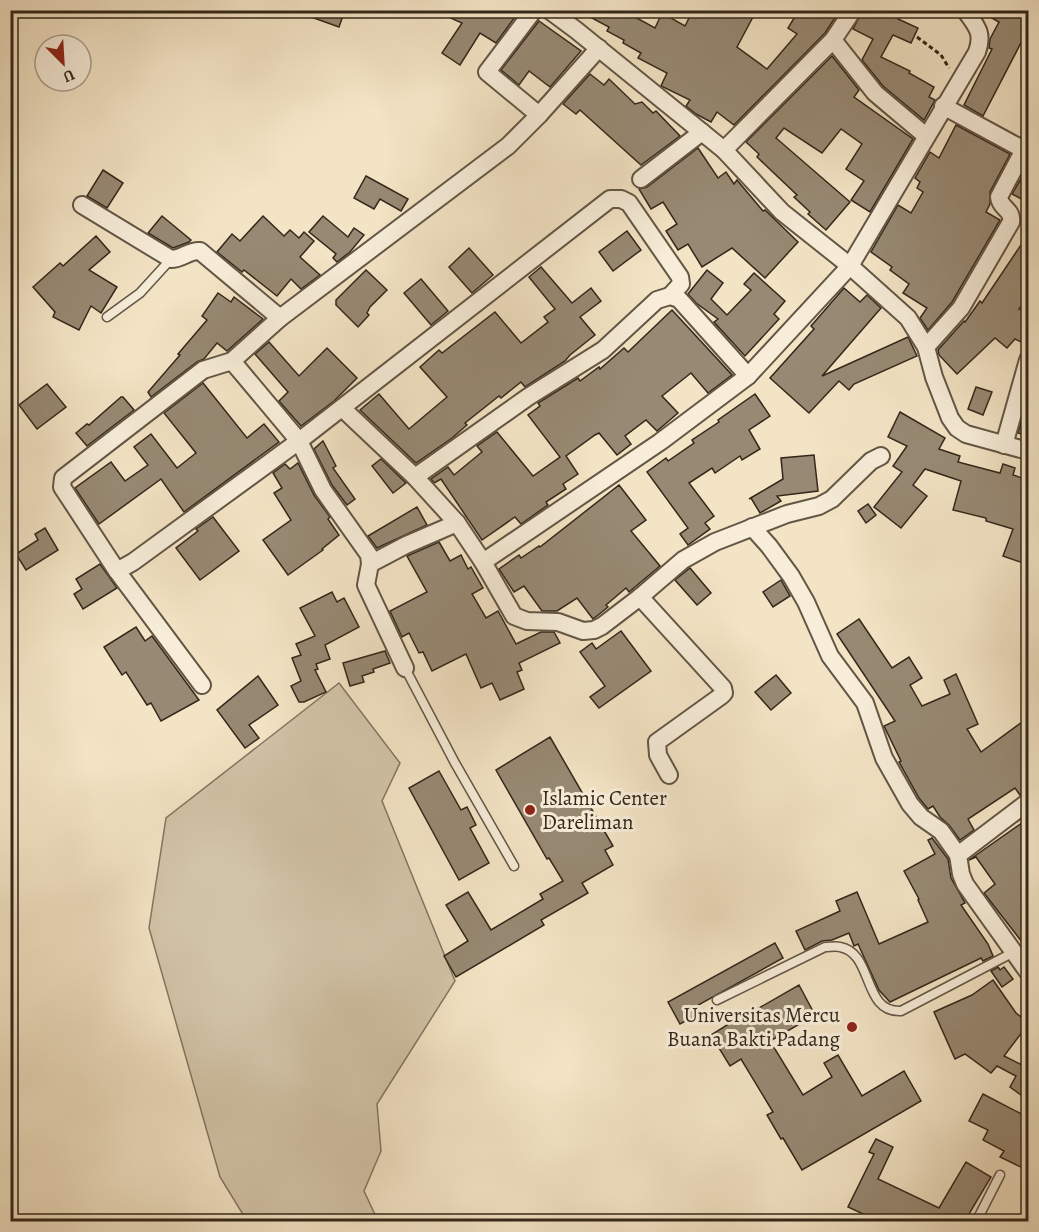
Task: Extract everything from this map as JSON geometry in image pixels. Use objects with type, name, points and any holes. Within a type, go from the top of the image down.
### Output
[{"type":"street","points":[[534,10],[487,72],[539,115]]},
{"type":"street","points":[[724,150],[833,40],[853,10]]},
{"type":"street","points":[[483,561],[660,442],[748,376],[850,266],[977,52],[981,40],[978,29],[965,10]]},
{"type":"street","points":[[557,13],[724,150],[782,212],[850,266],[908,318],[926,347],[938,387],[950,418],[957,428],[966,434],[1029,451]]},
{"type":"street","points":[[833,40],[875,93],[926,136]]},
{"type":"street","points":[[202,685],[117,571],[63,487],[63,478],[203,370],[232,361],[280,318],[507,146],[539,115],[599,48]]},
{"type":"street","points":[[926,347],[961,308],[1011,222],[1010,212],[1002,207],[999,197],[1026,146],[943,106]]},
{"type":"street","points":[[640,179],[702,132]]},
{"type":"street","points":[[117,571],[142,556],[299,441],[610,199],[621,199],[629,203],[680,277],[681,284],[670,296],[657,300],[603,350],[528,397],[415,477]]},
{"type":"street","points":[[82,205],[171,259],[176,259],[193,250],[200,251],[280,318]]},
{"type":"street","points":[[670,296],[679,299],[748,376]]},
{"type":"street","points":[[1004,445],[1029,360]]},
{"type":"street","points":[[232,361],[299,441],[323,490],[369,555],[370,564],[366,585],[405,668]]},
{"type":"street","points":[[342,408],[415,477],[457,523],[483,561],[514,616],[526,621],[558,622],[583,631],[594,630],[640,597],[683,560],[715,542],[787,514],[819,506],[832,499],[871,461],[881,456]]},
{"type":"street","points":[[370,564],[406,545],[457,523]]},
{"type":"street","points":[[752,527],[770,546],[791,576],[831,656],[865,703],[884,758],[909,804],[921,817],[941,831],[958,855],[965,884],[1029,972]]},
{"type":"street","points":[[640,597],[723,688],[724,693],[657,742],[658,754],[669,774]]},
{"type":"street","points":[[958,855],[1029,802]]},
{"type":"lane","points":[[106,317],[140,293],[171,259]]},
{"type":"lane","points":[[405,668],[455,763],[514,866]]},
{"type":"lane","points":[[717,1000],[825,947],[840,946],[859,960],[874,995],[884,1008],[901,1011],[1014,952]]},
{"type":"lane","points":[[976,1221],[1000,1175]]},
{"type":"path","points":[[917,37],[941,55],[951,71],[956,87]]},
{"type":"shaded area","points":[[339,683],[400,763],[382,801],[455,981],[377,1104],[381,1151],[364,1191],[378,1221],[247,1221],[220,1177],[149,928],[166,818]]},
{"type":"building","points":[[297,10],[345,10],[339,27],[297,12]]},
{"type":"building","points":[[433,10],[520,10],[496,43],[480,33],[460,65],[442,53],[462,23]]},
{"type":"building","points":[[577,10],[622,10],[655,28],[662,13],[685,26],[693,10],[745,10],[754,15],[737,47],[767,69],[797,34],[788,28],[799,10],[840,10],[825,33],[734,125],[717,112],[711,122],[696,114],[686,106],[690,100],[661,86],[667,73],[638,58],[641,53],[607,31],[609,27]]},
{"type":"building","points":[[863,10],[902,10],[898,19],[918,28],[911,43],[893,35],[881,57],[910,71],[909,73],[934,87],[929,97],[935,100],[924,120],[883,86],[862,60],[873,39],[853,29]]},
{"type":"building","points":[[978,10],[1029,10],[1029,37],[1025,35],[983,116],[964,105],[992,49],[989,48],[990,39],[999,22]]},
{"type":"building","points":[[539,21],[581,51],[550,87],[529,71],[519,85],[501,70]]},
{"type":"building","points":[[832,56],[859,90],[854,97],[913,139],[870,212],[851,200],[864,181],[846,169],[862,144],[841,129],[822,153],[784,128],[776,138],[850,202],[826,230],[808,214],[810,212],[794,197],[797,195],[757,157],[759,154],[746,142]]},
{"type":"building","points":[[590,74],[604,85],[609,79],[635,104],[642,102],[653,113],[656,111],[680,136],[641,165],[580,110],[576,114],[563,104]]},
{"type":"building","points":[[956,125],[1010,154],[990,192],[990,204],[986,212],[1000,220],[952,302],[928,330],[920,318],[927,308],[903,293],[909,284],[890,270],[892,267],[871,252],[898,205],[911,213],[923,192],[917,188],[920,182],[915,178],[930,152],[939,158]]},
{"type":"building","points":[[698,148],[718,178],[726,172],[734,184],[737,180],[763,211],[765,210],[798,242],[765,278],[732,248],[702,267],[688,244],[678,250],[666,231],[677,224],[663,202],[651,209],[639,189],[647,187]]},
{"type":"building","points":[[103,170],[123,183],[107,208],[87,196]]},
{"type":"building","points":[[366,176],[408,199],[401,211],[380,199],[374,209],[354,198]]},
{"type":"building","points":[[1022,177],[1029,180],[1029,203],[1012,194]]},
{"type":"building","points":[[162,216],[191,240],[173,248],[148,233]]},
{"type":"building","points":[[263,216],[284,236],[290,230],[299,238],[304,232],[314,241],[300,257],[320,275],[301,289],[291,279],[277,296],[217,252],[232,234],[240,241]]},
{"type":"building","points":[[323,216],[348,237],[354,228],[364,235],[350,252],[337,262],[333,258],[336,254],[309,232]]},
{"type":"building","points":[[627,231],[641,250],[613,271],[599,252]]},
{"type":"building","points":[[1029,233],[1029,296],[1019,309],[1029,314],[1029,346],[1015,339],[1007,348],[995,338],[957,374],[939,355],[938,350],[965,322],[980,301],[982,303]]},
{"type":"building","points":[[96,236],[110,252],[89,270],[117,287],[101,313],[91,306],[79,330],[53,317],[55,312],[33,287],[60,263],[63,266]]},
{"type":"building","points":[[469,248],[493,275],[472,293],[449,267]]},
{"type":"building","points":[[541,267],[572,303],[591,288],[601,301],[580,317],[595,335],[565,361],[525,387],[521,382],[501,398],[499,396],[465,423],[467,425],[452,438],[416,463],[360,410],[379,394],[409,429],[447,397],[420,367],[439,350],[442,353],[495,312],[521,343],[548,322],[544,317],[555,309],[529,277]]},
{"type":"building","points":[[366,270],[387,290],[370,307],[367,313],[369,315],[358,327],[336,305],[336,300]]},
{"type":"building","points":[[707,270],[723,283],[711,299],[727,315],[751,290],[744,284],[754,273],[785,301],[774,314],[779,319],[745,356],[714,322],[718,319],[688,294]]},
{"type":"building","points":[[421,279],[448,311],[431,325],[404,293]]},
{"type":"building","points":[[844,288],[860,302],[867,295],[881,308],[822,376],[908,337],[917,356],[854,384],[849,390],[839,381],[809,413],[770,378],[814,329],[811,326]]},
{"type":"building","points":[[218,293],[231,302],[234,297],[263,319],[227,351],[217,343],[204,359],[151,397],[148,392],[207,320],[202,316]]},
{"type":"building","points":[[672,310],[732,375],[708,393],[691,373],[662,396],[678,413],[657,431],[646,420],[625,436],[631,444],[617,455],[599,433],[595,435],[566,456],[578,474],[563,484],[566,489],[546,502],[548,505],[521,524],[515,517],[482,540],[441,479],[434,483],[431,479],[448,467],[454,475],[482,452],[477,446],[497,432],[533,476],[560,457],[528,415],[540,406],[538,403],[578,378],[580,381],[599,367],[600,369],[624,348],[628,352]]},
{"type":"building","points":[[269,342],[299,376],[327,348],[357,378],[334,401],[301,426],[279,401],[288,392],[255,354]]},
{"type":"building","points":[[203,383],[247,438],[264,424],[279,442],[184,512],[161,479],[99,524],[75,488],[111,462],[125,481],[148,465],[134,447],[151,434],[177,468],[196,453],[164,413]]},
{"type":"building","points":[[47,384],[66,407],[37,429],[19,405]]},
{"type":"building","points":[[976,387],[992,392],[983,415],[968,409]]},
{"type":"building","points":[[755,394],[770,416],[749,430],[760,449],[742,460],[740,456],[715,473],[712,468],[689,483],[714,516],[705,523],[710,529],[688,545],[680,534],[688,528],[647,472],[666,458],[668,461],[694,443],[692,440]]},
{"type":"building","points":[[121,397],[134,410],[87,446],[76,433],[87,424],[89,425]]},
{"type":"building","points":[[1029,397],[1029,436],[1018,433]]},
{"type":"building","points":[[900,412],[945,438],[939,449],[960,456],[958,462],[1000,473],[1003,464],[1015,468],[1013,475],[1029,480],[1029,565],[1003,556],[1013,529],[986,521],[986,518],[953,510],[961,481],[925,469],[913,485],[927,496],[901,528],[874,507],[902,472],[893,466],[907,446],[888,437]]},
{"type":"building","points":[[323,441],[336,466],[333,468],[355,499],[347,505],[332,485],[314,449]]},
{"type":"building","points":[[814,455],[818,491],[777,496],[781,501],[760,513],[751,498],[749,499],[783,479],[781,458]]},
{"type":"building","points":[[381,459],[406,483],[393,493],[372,466]]},
{"type":"building","points":[[298,463],[314,495],[330,517],[328,519],[339,535],[323,550],[288,575],[263,540],[291,520],[274,493],[282,488],[273,473],[285,464],[290,469]]},
{"type":"building","points":[[619,485],[646,520],[631,531],[660,566],[629,592],[626,588],[593,619],[577,598],[557,611],[542,611],[524,586],[514,592],[499,569],[519,555],[521,558],[540,547]]},
{"type":"building","points":[[868,504],[876,515],[866,523],[858,511]]},
{"type":"building","points":[[417,507],[427,525],[377,548],[368,536]]},
{"type":"building","points":[[213,517],[239,551],[200,580],[176,548]]},
{"type":"building","points":[[45,528],[58,550],[26,570],[16,554],[38,540],[35,534]]},
{"type":"building","points":[[439,542],[450,561],[461,555],[468,569],[471,567],[483,588],[472,594],[486,618],[498,611],[516,644],[541,632],[554,632],[560,643],[519,663],[522,670],[517,672],[524,689],[500,700],[492,683],[481,688],[466,654],[432,671],[423,652],[419,653],[409,633],[402,637],[390,611],[427,592],[407,556]]},
{"type":"building","points":[[100,564],[117,588],[83,609],[74,594],[82,589],[76,579]]},
{"type":"building","points":[[690,568],[711,593],[697,605],[675,580]]},
{"type":"building","points":[[781,580],[790,596],[773,607],[763,592]]},
{"type":"building","points":[[332,592],[337,602],[344,598],[359,627],[325,645],[330,659],[316,664],[318,669],[315,670],[326,692],[299,702],[291,686],[301,681],[292,658],[301,655],[296,644],[315,636],[300,608]]},
{"type":"building","points":[[859,619],[892,668],[909,657],[922,678],[910,685],[922,706],[950,694],[944,680],[956,674],[978,724],[967,729],[981,752],[1029,717],[1029,792],[1020,795],[1015,788],[968,819],[974,830],[960,840],[933,806],[928,809],[919,798],[899,762],[901,761],[884,726],[895,721],[837,634]]},
{"type":"building","points":[[136,627],[145,641],[152,636],[199,700],[161,721],[151,703],[147,705],[126,672],[122,675],[104,647]]},
{"type":"building","points":[[621,631],[651,671],[599,708],[590,697],[605,686],[580,652],[592,643],[596,649]]},
{"type":"building","points":[[385,651],[390,663],[362,676],[364,682],[350,686],[343,663]]},
{"type":"building","points":[[776,675],[791,693],[771,710],[755,692]]},
{"type":"building","points":[[258,676],[278,705],[249,725],[259,738],[245,748],[217,710]]},
{"type":"building","points":[[550,737],[613,846],[605,850],[613,865],[582,883],[588,893],[541,920],[544,925],[456,977],[444,956],[468,941],[446,905],[468,892],[491,930],[543,899],[540,894],[563,881],[549,858],[547,859],[496,770]]},
{"type":"building","points":[[439,771],[461,810],[467,807],[476,825],[470,828],[489,863],[459,880],[409,788]]},
{"type":"building","points":[[1029,818],[1029,951],[984,893],[995,884],[976,857],[969,860]]},
{"type":"building","points":[[932,838],[948,859],[951,878],[965,903],[961,905],[988,944],[993,956],[983,961],[981,958],[890,1002],[879,990],[858,944],[854,946],[849,933],[832,940],[822,941],[805,950],[796,931],[840,911],[836,901],[857,892],[879,944],[928,922],[904,871],[935,854],[928,840]]},
{"type":"building","points":[[775,943],[783,958],[691,1009],[695,1016],[680,1024],[668,1002]]},
{"type":"building","points":[[998,967],[1000,970],[1004,967],[1013,979],[1002,987],[991,971]]},
{"type":"building","points":[[993,980],[1016,1013],[1029,1023],[1004,1056],[1022,1065],[1029,1052],[1029,1101],[1010,1087],[1016,1076],[997,1066],[991,1073],[965,1054],[955,1059],[934,1012],[972,995]]},
{"type":"building","points":[[799,985],[815,1015],[770,1041],[803,1095],[832,1077],[824,1063],[838,1055],[862,1096],[904,1071],[921,1101],[802,1170],[767,1115],[773,1112],[741,1059],[730,1066],[711,1035],[751,1010],[752,1012]]},
{"type":"building","points":[[983,1094],[1029,1118],[1029,1171],[1000,1157],[1004,1151],[983,1140],[988,1130],[969,1121]]},
{"type":"building","points":[[876,1139],[893,1147],[878,1179],[939,1208],[966,1162],[991,1177],[966,1219],[959,1215],[956,1221],[878,1221],[848,1207],[874,1154],[869,1152]]},
{"type":"place","name":"Islamic Center Dareliman","points":[[530,810]]},
{"type":"place","name":"Universitas Mercu Buana Bakti Padang","points":[[852,1027]]}]
